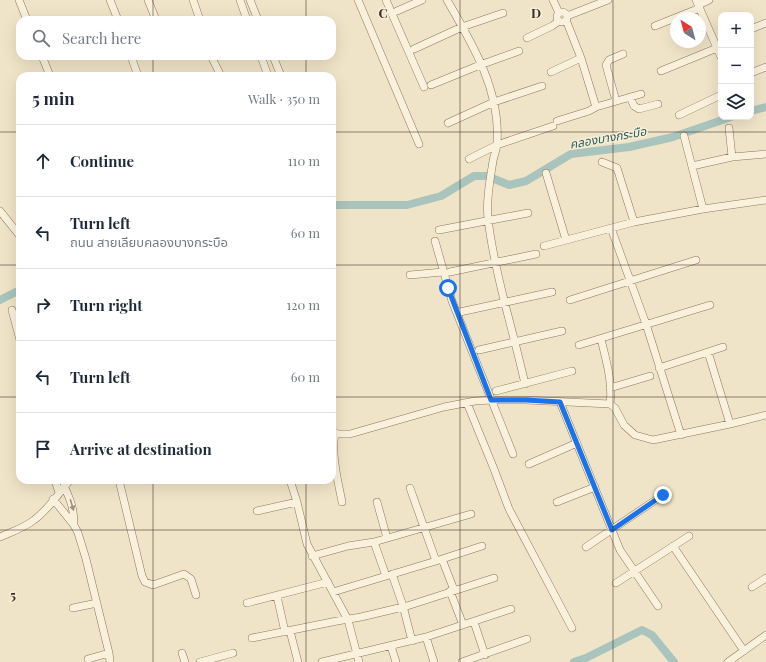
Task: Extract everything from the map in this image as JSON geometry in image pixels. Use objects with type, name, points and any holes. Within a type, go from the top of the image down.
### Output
[{"type":"street","points":[[19,0],[25,16]]},
{"type":"street","points":[[110,0],[116,16]]},
{"type":"street","points":[[148,0],[154,16]]},
{"type":"street","points":[[193,0],[199,16]]},
{"type":"street","points":[[240,0],[246,16]]},
{"type":"street","points":[[250,0],[256,16]]},
{"type":"street","points":[[358,0],[419,144]]},
{"type":"street","points":[[386,0],[428,86],[480,64],[519,51]]},
{"type":"street","points":[[397,11],[422,0]]},
{"type":"street","points":[[447,0],[480,64],[494,102],[498,132],[497,146],[493,160],[488,194],[488,221],[495,263],[525,384]]},
{"type":"street","points":[[553,0],[559,13],[557,16],[564,19],[581,58],[596,107]]},
{"type":"street","points":[[527,38],[564,19],[608,0]]},
{"type":"street","points":[[655,26],[698,4],[710,0]]},
{"type":"street","points":[[660,71],[717,44],[698,4]]},
{"type":"street","points":[[414,49],[462,27],[503,13]]},
{"type":"street","points":[[754,28],[766,23]]},
{"type":"street","points":[[616,101],[606,65],[609,60],[623,54]]},
{"type":"street","points":[[551,72],[581,58]]},
{"type":"street","points":[[44,60],[48,72]]},
{"type":"street","points":[[132,60],[137,72]]},
{"type":"street","points":[[213,60],[219,72]]},
{"type":"street","points":[[262,60],[266,72]]},
{"type":"street","points":[[275,60],[279,72]]},
{"type":"street","points":[[754,72],[766,67]]},
{"type":"street","points":[[448,123],[494,102],[542,86]]},
{"type":"street","points":[[469,159],[555,123],[589,112],[596,107],[641,94]]},
{"type":"street","points":[[630,97],[634,106],[638,109],[658,104]]},
{"type":"street","points":[[679,115],[718,97]]},
{"type":"street","points":[[729,128],[732,157]]},
{"type":"street","points":[[684,136],[703,209]]},
{"type":"street","points":[[692,166],[732,157],[766,154]]},
{"type":"street","points":[[602,162],[617,168],[634,222]]},
{"type":"street","points":[[546,174],[566,240]]},
{"type":"street","points":[[544,246],[634,222],[703,209],[766,200]]},
{"type":"street","points":[[0,211],[16,231]]},
{"type":"street","points":[[439,230],[528,213]]},
{"type":"street","points":[[611,228],[646,324],[680,435]]},
{"type":"street","points":[[435,241],[447,272],[465,334],[513,454]]},
{"type":"street","points":[[410,275],[447,272],[536,254]]},
{"type":"street","points":[[570,300],[696,260]]},
{"type":"street","points":[[460,312],[552,292]]},
{"type":"street","points":[[579,345],[710,305]]},
{"type":"street","points":[[12,310],[16,325]]},
{"type":"street","points":[[479,350],[562,331]]},
{"type":"street","points":[[601,339],[608,371],[611,397],[610,404]]},
{"type":"street","points":[[659,368],[723,347]]},
{"type":"street","points":[[708,352],[730,424]]},
{"type":"street","points":[[496,391],[572,371]]},
{"type":"street","points":[[610,388],[650,376]]},
{"type":"street","points":[[336,433],[342,435],[350,434],[444,407],[491,400],[610,404],[615,408],[624,425],[635,434],[653,440],[766,415]]},
{"type":"street","points":[[560,402],[620,550],[658,606]]},
{"type":"street","points":[[467,403],[509,509],[572,628]]},
{"type":"street","points":[[529,464],[577,443]]},
{"type":"street","points":[[336,463],[342,502]]},
{"type":"street","points":[[56,484],[59,493]]},
{"type":"street","points":[[0,537],[35,520],[66,484]]},
{"type":"street","points":[[68,484],[74,511],[74,525]]},
{"type":"street","points":[[120,484],[142,576],[145,582],[153,585],[184,574],[191,579],[196,595]]},
{"type":"street","points":[[291,484],[297,502],[306,544],[348,620],[358,658]]},
{"type":"street","points":[[557,502],[594,487]]},
{"type":"street","points":[[410,488],[424,528],[452,591],[463,625]]},
{"type":"street","points":[[586,547],[663,495]]},
{"type":"street","points":[[53,499],[74,525],[82,544],[110,662]]},
{"type":"street","points":[[257,511],[297,502]]},
{"type":"street","points":[[377,502],[387,538]]},
{"type":"street","points":[[312,556],[348,546],[374,542],[471,514]]},
{"type":"street","points":[[616,583],[689,536]]},
{"type":"street","points":[[374,542],[403,606],[412,641]]},
{"type":"street","points":[[333,592],[482,546]]},
{"type":"street","points":[[673,546],[744,651]]},
{"type":"street","points":[[252,638],[348,620],[403,606],[494,578]]},
{"type":"street","points":[[752,587],[765,581]]},
{"type":"street","points":[[248,603],[328,582]]},
{"type":"street","points":[[277,596],[298,662]]},
{"type":"street","points":[[73,608],[97,603]]},
{"type":"street","points":[[322,662],[358,658],[391,646],[426,637],[511,609]]},
{"type":"street","points":[[474,622],[485,655]]},
{"type":"street","points":[[728,662],[766,635]]},
{"type":"street","points":[[426,637],[434,662]]},
{"type":"street","points":[[462,662],[527,640]]},
{"type":"street","points":[[391,646],[396,662]]},
{"type":"street","points":[[200,662],[233,652]]},
{"type":"street","points":[[88,659],[109,653]]},
{"type":"street","points":[[182,653],[185,662]]},
{"type":"waterway","name":"คลองบางกระบือ","points":[[754,110],[766,107]]},
{"type":"waterway","name":"คลองบางกระบือ","points":[[336,205],[407,205],[441,196],[474,176],[487,176],[509,185],[526,181],[571,154],[629,147],[673,137],[722,120]]},
{"type":"waterway","name":"คลองบางกระบือ","points":[[0,300],[16,292]]},
{"type":"waterway","points":[[574,662],[586,658],[642,630],[652,635],[674,662]]},
{"type":"route","points":[[448,288],[491,400],[560,402],[612,530],[663,495]]}]
